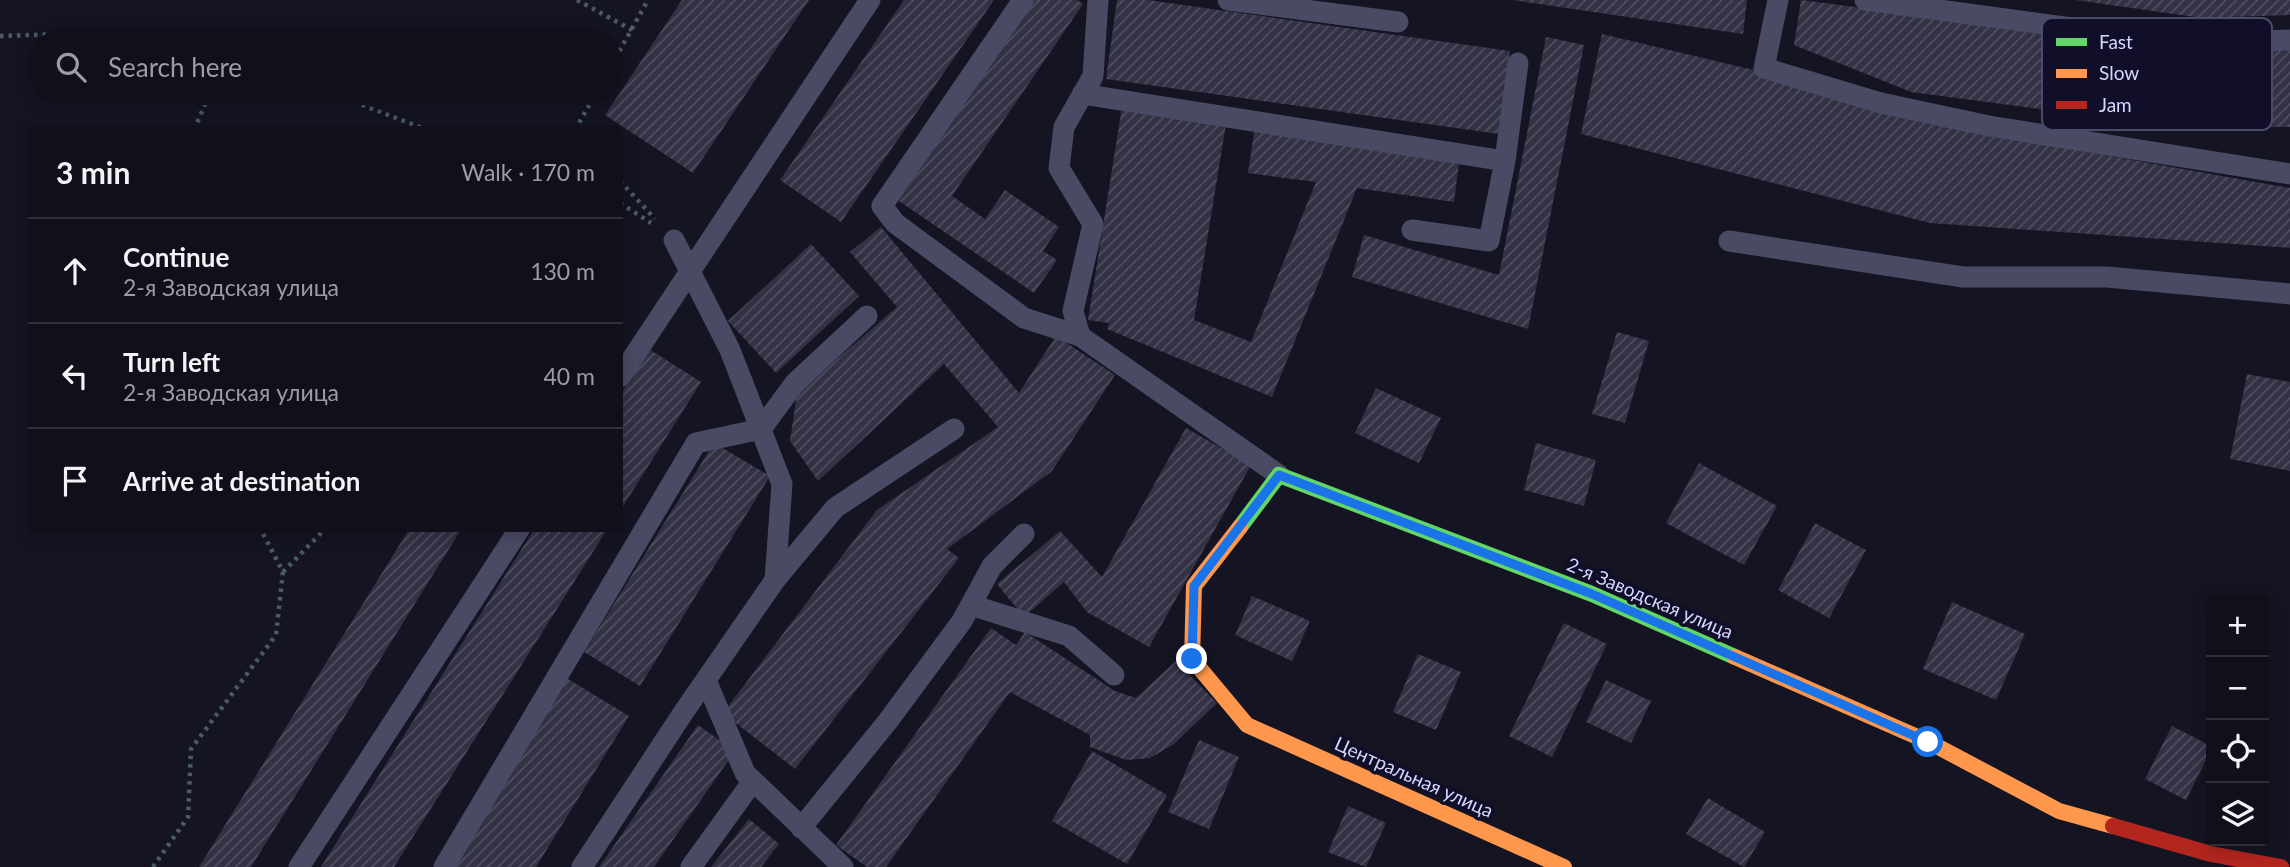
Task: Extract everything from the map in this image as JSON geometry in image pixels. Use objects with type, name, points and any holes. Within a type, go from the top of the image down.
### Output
[{"type":"street","name":"Центральная улица","points":[[1279,475],[1194,586],[1192,659],[1247,725],[1564,867]]},
{"type":"street","name":"2-я Заводская улица","points":[[1279,475],[1592,594],[1928,742],[2059,811],[2210,854],[2281,867]]},
{"type":"lane","points":[[623,372],[870,0]]},
{"type":"lane","points":[[1023,0],[882,206],[895,223],[1024,318],[1080,336],[1279,475]]},
{"type":"lane","points":[[1080,336],[1073,311],[1093,223],[1059,169],[1064,127],[1093,76],[1098,0]]},
{"type":"lane","points":[[1228,0],[1398,22]]},
{"type":"lane","points":[[1778,0],[1764,68],[1881,103],[1989,126],[2290,174]]},
{"type":"lane","points":[[1865,0],[2042,24]]},
{"type":"lane","points":[[2272,41],[2290,40]]},
{"type":"lane","points":[[1412,230],[1489,241],[1505,161],[1518,63]]},
{"type":"lane","points":[[1082,94],[1505,161]]},
{"type":"lane","points":[[674,240],[730,350],[782,484],[775,580]]},
{"type":"lane","points":[[1729,241],[1963,277],[2107,277],[2290,294]]},
{"type":"lane","points":[[444,867],[696,443],[761,429],[795,383],[867,316]]},
{"type":"lane","points":[[582,867],[775,580],[835,508],[954,429]]},
{"type":"lane","points":[[299,867],[517,532]]},
{"type":"lane","points":[[801,828],[888,720],[962,621],[992,566],[1024,534]]},
{"type":"lane","points":[[971,606],[1069,636],[1114,675]]},
{"type":"lane","points":[[706,680],[745,773],[844,867]]},
{"type":"lane","points":[[691,867],[753,781]]},
{"type":"path","points":[[577,0],[632,30]]},
{"type":"path","points":[[623,45],[648,0]]},
{"type":"path","points":[[0,36],[28,35]]},
{"type":"path","points":[[196,126],[205,105]]},
{"type":"path","points":[[362,105],[417,126]]},
{"type":"path","points":[[577,126],[589,105]]},
{"type":"path","points":[[623,184],[674,240]]},
{"type":"path","points":[[623,204],[674,240]]},
{"type":"path","points":[[153,867],[188,817],[191,749],[276,635],[283,572],[262,532]]},
{"type":"path","points":[[283,572],[322,532]]},
{"type":"building","points":[[682,0],[809,0],[693,173],[605,115],[612,105],[623,105],[623,88]]},
{"type":"building","points":[[904,0],[994,0],[841,222],[780,180]]},
{"type":"building","points":[[1033,0],[1077,0],[1083,4],[952,196],[985,219],[1005,190],[1059,227],[1043,251],[1057,260],[1034,293],[896,199]]},
{"type":"building","points":[[1117,0],[1148,0],[1510,51],[1499,134],[1106,79]]},
{"type":"building","points":[[1512,0],[1747,0],[1743,34]]},
{"type":"building","points":[[1801,0],[2042,31],[2042,109],[1911,92],[1794,45]]},
{"type":"building","points":[[2076,0],[2290,0],[2290,15],[2202,18]]},
{"type":"building","points":[[1602,34],[1787,78],[1925,123],[2290,188],[2290,248],[1930,223],[1581,134]]},
{"type":"building","points":[[1546,37],[1584,45],[1528,329],[1352,277],[1364,235],[1499,275]]},
{"type":"building","points":[[2290,45],[2290,127],[2272,127],[2272,46]]},
{"type":"building","points":[[1122,107],[1226,124],[1194,320],[1251,342],[1316,182],[1248,173],[1255,126],[1460,154],[1454,202],[1357,188],[1272,397],[1107,329],[1109,323],[1088,320]]},
{"type":"building","points":[[881,227],[1019,393],[1056,336],[1115,375],[1052,471],[947,549],[959,558],[795,769],[723,713],[877,510],[998,427],[944,364],[818,481],[790,441],[797,394],[897,307],[850,252]]},
{"type":"building","points":[[811,244],[859,296],[776,373],[728,321]]},
{"type":"building","points":[[1617,332],[1649,341],[1625,423],[1592,414]]},
{"type":"building","points":[[649,349],[701,382],[623,506],[623,390]]},
{"type":"building","points":[[2247,374],[2290,382],[2290,471],[2230,459]]},
{"type":"building","points":[[1376,388],[1441,418],[1419,463],[1355,433]]},
{"type":"building","points":[[1186,428],[1251,465],[1149,647],[1087,612],[1064,582],[1024,617],[997,584],[1060,531],[1102,577]]},
{"type":"building","points":[[714,443],[770,476],[640,686],[584,652]]},
{"type":"building","points":[[1536,443],[1596,460],[1584,506],[1524,490]]},
{"type":"building","points":[[1699,463],[1777,506],[1744,565],[1666,523]]},
{"type":"building","points":[[1815,523],[1866,550],[1829,618],[1778,590]]},
{"type":"building","points":[[408,532],[460,532],[251,867],[199,867]]},
{"type":"building","points":[[532,532],[605,532],[394,867],[321,867]]},
{"type":"building","points":[[1252,596],[1310,621],[1292,661],[1235,635]]},
{"type":"building","points":[[1952,602],[2025,634],[1996,700],[1923,669]]},
{"type":"building","points":[[1564,623],[1607,644],[1552,757],[1509,736]]},
{"type":"building","points":[[991,628],[1016,645],[1025,632],[1115,691],[1136,698],[1176,661],[1217,703],[1174,744],[1150,758],[1126,760],[1090,747],[1090,735],[1010,692],[886,867],[867,867],[836,845]]},
{"type":"building","points":[[1418,654],[1461,672],[1436,730],[1393,712]]},
{"type":"building","points":[[565,677],[629,716],[536,867],[448,867]]},
{"type":"building","points":[[1606,680],[1651,701],[1631,743],[1586,722]]},
{"type":"building","points":[[698,725],[735,751],[654,867],[599,867]]},
{"type":"building","points":[[2172,726],[2206,743],[2206,760],[2186,800],[2145,779]]},
{"type":"building","points":[[1199,740],[1239,757],[1209,829],[1168,812]]},
{"type":"building","points":[[1092,751],[1167,795],[1127,864],[1052,821]]},
{"type":"building","points":[[1708,798],[1765,832],[1744,867],[1686,834]]},
{"type":"building","points":[[1348,806],[1386,823],[1366,867],[1328,852]]},
{"type":"building","points":[[749,819],[779,844],[761,867],[711,867]]},
{"type":"traffic: fast","points":[[1240,527],[1279,475],[1592,594],[1735,657]]},
{"type":"traffic: slow","points":[[1240,527],[1194,586],[1192,659],[1247,725],[1564,867]]},
{"type":"traffic: slow","points":[[1735,657],[1929,742],[2059,811],[2113,826]]},
{"type":"traffic: jam","points":[[2113,826],[2211,854],[2281,867]]},
{"type":"route","points":[[1192,659],[1194,586],[1279,475],[1592,594],[1928,742]]}]
